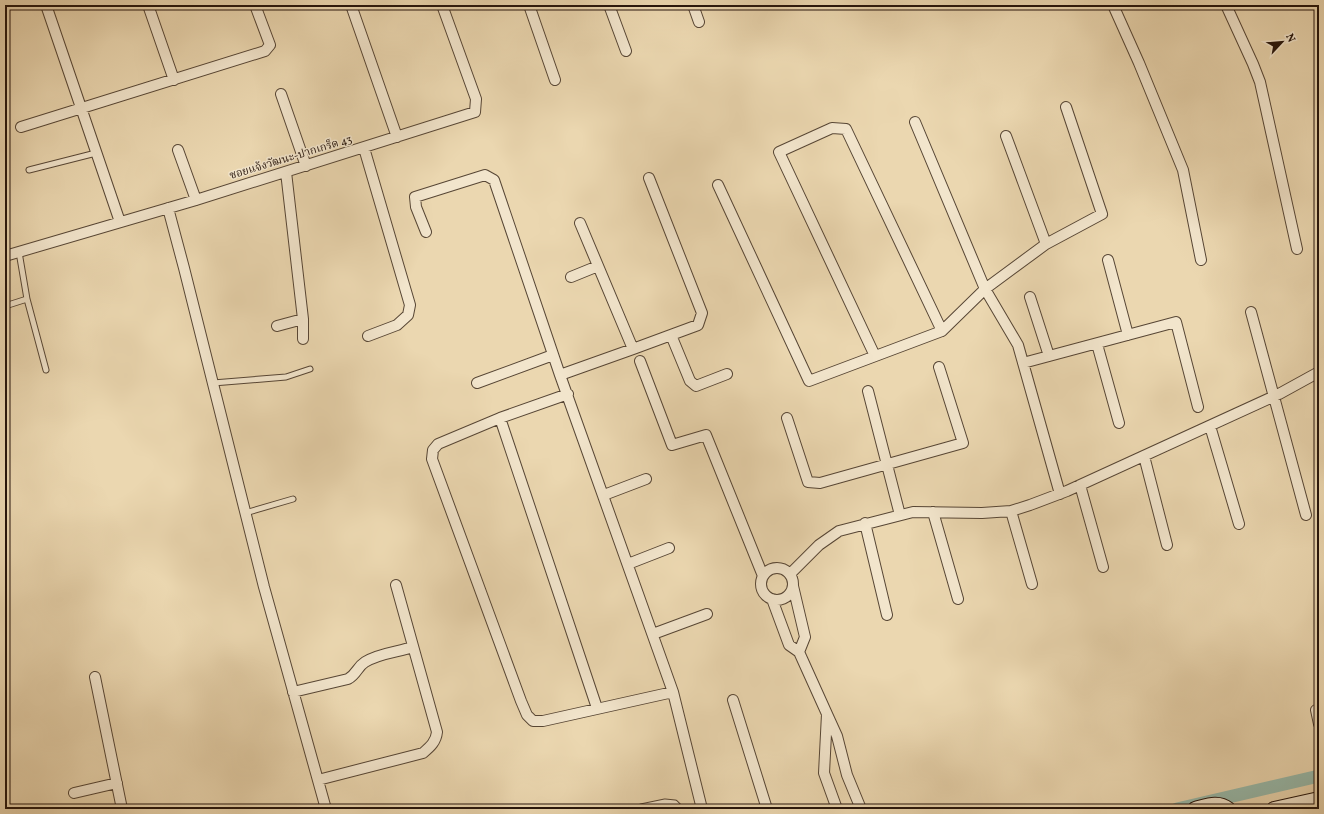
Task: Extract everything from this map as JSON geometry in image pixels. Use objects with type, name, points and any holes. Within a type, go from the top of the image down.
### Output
[{"type":"street","points":[[46,5],[120,222]]},
{"type":"street","points":[[148,5],[174,80]]},
{"type":"street","points":[[20,127],[265,51],[270,45],[255,5]]},
{"type":"street","points":[[351,5],[397,137]]},
{"type":"street","name":"ซอยแจ้งวัฒนะ-ปากเกร็ด 43","points":[[5,256],[196,200],[475,112],[476,99],[442,5]]},
{"type":"street","points":[[529,5],[555,80]]},
{"type":"street","points":[[609,5],[626,51]]},
{"type":"street","points":[[693,5],[699,22]]},
{"type":"street","points":[[1113,5],[1139,63],[1183,170],[1201,260]]},
{"type":"street","points":[[1226,5],[1260,82],[1297,249]]},
{"type":"street","points":[[281,94],[306,166]]},
{"type":"street","points":[[718,185],[809,381],[942,331],[985,289],[1046,244],[1102,214],[1066,107]]},
{"type":"street","points":[[915,122],[985,289],[1018,345],[1060,494]]},
{"type":"street","points":[[874,356],[779,152],[832,128],[846,129],[942,331]]},
{"type":"street","points":[[1006,136],[1046,244]]},
{"type":"street","points":[[364,148],[410,305],[408,315],[397,325],[368,336]]},
{"type":"street","points":[[178,150],[196,200]]},
{"type":"street","points":[[286,172],[303,319],[303,339]]},
{"type":"street","points":[[426,232],[416,207],[415,197],[485,175],[494,180],[553,356],[568,394],[673,692],[702,809]]},
{"type":"street","points":[[560,374],[633,350],[698,324],[702,313],[649,178]]},
{"type":"street","points":[[168,208],[245,513],[326,809]]},
{"type":"street","points":[[580,223],[633,350]]},
{"type":"street","points":[[1108,260],[1128,335]]},
{"type":"street","points":[[571,276],[598,266]]},
{"type":"street","points":[[1030,296],[1049,356]]},
{"type":"street","points":[[1251,312],[1306,515]]},
{"type":"street","points":[[277,326],[303,319]]},
{"type":"street","points":[[1023,363],[1176,322],[1198,407]]},
{"type":"street","points":[[671,335],[690,381],[696,386],[727,374]]},
{"type":"street","points":[[1097,344],[1119,423]]},
{"type":"street","points":[[477,382],[553,356]]},
{"type":"street","points":[[640,361],[672,445],[706,435],[763,576],[762,582],[764,592],[772,599],[789,645],[799,652],[837,736],[847,776],[861,809]]},
{"type":"street","points":[[787,418],[808,482],[820,483],[963,443],[939,367]]},
{"type":"street","points":[[790,574],[819,545],[838,531],[913,512],[982,513],[1011,511],[1030,505],[1060,494],[1274,397],[1319,372]]},
{"type":"street","points":[[868,391],[900,515]]},
{"type":"street","points":[[568,394],[500,418],[438,444],[433,450],[432,459],[521,701],[527,715],[533,721],[543,721],[673,692]]},
{"type":"street","points":[[500,418],[597,708]]},
{"type":"street","points":[[1210,426],[1239,524]]},
{"type":"street","points":[[1144,456],[1167,545]]},
{"type":"street","points":[[604,495],[646,479]]},
{"type":"street","points":[[1080,485],[1103,567]]},
{"type":"street","points":[[1011,511],[1032,584]]},
{"type":"street","points":[[934,512],[958,599]]},
{"type":"street","points":[[865,523],[887,615]]},
{"type":"street","points":[[628,564],[669,548]]},
{"type":"street","points":[[763,576],[771,569],[782,568],[790,574],[792,578],[804,637],[799,652]]},
{"type":"street","points":[[318,780],[423,753],[431,747],[436,738],[436,732],[396,585]]},
{"type":"street","points":[[772,599],[778,600],[787,596],[791,592],[793,586]]},
{"type":"street","points":[[653,634],[707,614]]},
{"type":"street","points":[[293,692],[348,679],[355,674],[361,665],[372,658],[413,647]]},
{"type":"street","points":[[95,677],[122,809]]},
{"type":"street","points":[[733,700],[767,809]]},
{"type":"street","points":[[1316,710],[1319,724]]},
{"type":"street","points":[[827,714],[824,773],[838,809]]},
{"type":"street","points":[[74,793],[117,783]]},
{"type":"street","points":[[1274,809],[1319,798]]},
{"type":"street","points":[[1195,809],[1216,804],[1224,806],[1228,809]]},
{"type":"lane","points":[[29,170],[96,152]]},
{"type":"lane","points":[[19,252],[27,299],[46,370]]},
{"type":"lane","points":[[5,306],[27,299]]},
{"type":"lane","points":[[213,383],[286,377],[310,369]]},
{"type":"lane","points":[[245,513],[293,499]]},
{"type":"lane","points":[[641,807],[665,802],[675,802],[681,809]]},
{"type":"waterway","points":[[1177,809],[1319,776]]}]
